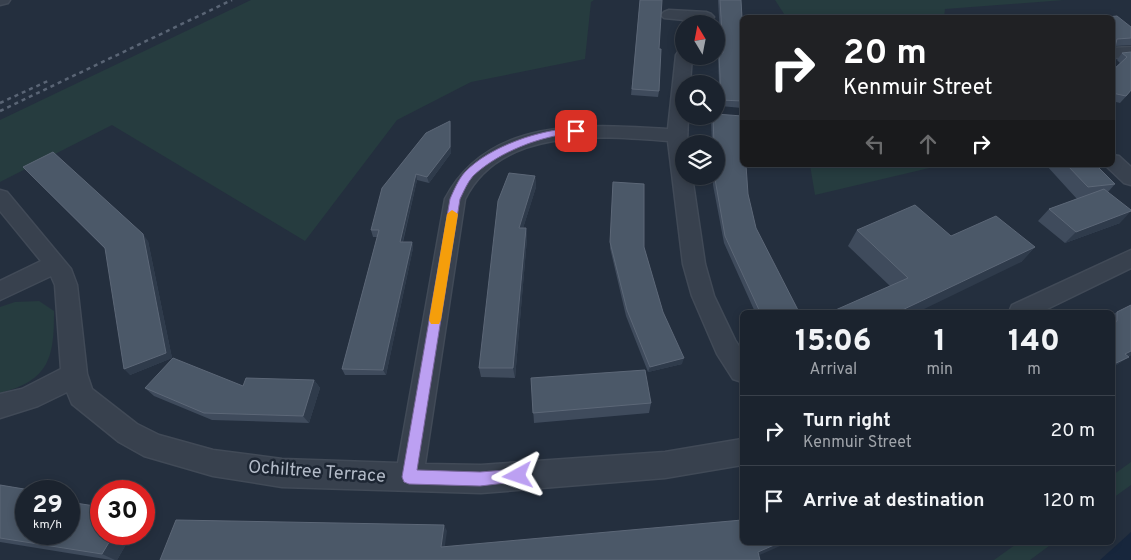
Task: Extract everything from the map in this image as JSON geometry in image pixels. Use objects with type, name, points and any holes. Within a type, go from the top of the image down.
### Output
[{"type":"street","points":[[669,15],[675,17]]},
{"type":"street","points":[[1115,54],[1131,52]]},
{"type":"street","points":[[677,135],[683,65]]},
{"type":"street","points":[[409,477],[455,199],[466,179],[488,159],[510,148],[534,138],[562,132],[591,130],[675,136]]},
{"type":"street","points":[[1115,164],[1131,178]]},
{"type":"street","points":[[684,185],[694,264],[703,296],[726,347],[740,368]]},
{"type":"street","name":"Ochiltree Terrace","points":[[0,197],[56,264],[66,285],[74,374],[81,396],[128,434],[154,447],[213,462],[282,473],[480,479],[665,465],[740,453]]},
{"type":"street","points":[[1024,310],[1131,258]]},
{"type":"street","points":[[0,291],[56,264]]},
{"type":"street","points":[[0,406],[9,405],[42,392],[74,374]]},
{"type":"green space","points":[[251,0],[594,0],[591,2],[585,59],[471,82],[397,120],[305,241],[112,125],[0,182],[0,120]]},
{"type":"green space","points":[[775,0],[1064,0],[945,9],[944,15],[785,15]]},
{"type":"green space","points":[[810,167],[934,167],[815,195]]},
{"type":"green space","points":[[39,301],[54,311],[53,341],[46,364],[30,381],[17,388],[0,393],[0,307],[15,302]]},
{"type":"green space","points":[[1131,462],[1131,485],[1115,497],[1115,474]]},
{"type":"green space","points":[[1015,545],[1050,545],[1030,560],[994,560]]},
{"type":"water","points":[[1131,532],[1131,560],[1100,560]]},
{"type":"building","points":[[640,0],[662,0],[659,91],[632,89]]},
{"type":"building","points":[[720,0],[741,0],[740,101],[725,100],[725,75],[720,75],[720,65],[725,65],[725,15],[721,15]]},
{"type":"building","points":[[1115,16],[1131,27],[1131,38],[1117,39],[1115,47]]},
{"type":"building","points":[[1131,52],[1131,90],[1126,96],[1115,94],[1115,68],[1127,57],[1122,53]]},
{"type":"building","points":[[725,115],[740,116],[740,167],[746,167],[748,194],[756,228],[798,310],[759,310],[725,236],[716,185],[725,185],[725,135],[714,135],[713,125],[725,125]]},
{"type":"building","points":[[450,121],[450,147],[427,177],[416,174],[400,242],[412,242],[383,370],[342,369],[379,230],[371,230],[382,188],[426,133]]},
{"type":"building","points":[[53,152],[143,234],[166,353],[124,369],[105,248],[23,167]]},
{"type":"building","points":[[1069,167],[1098,167],[1115,184],[1088,187]]},
{"type":"building","points":[[509,173],[535,176],[519,228],[526,228],[513,368],[479,368],[498,201]]},
{"type":"building","points":[[613,182],[644,184],[644,247],[663,312],[684,358],[650,367],[627,310],[610,242]]},
{"type":"building","points":[[1104,189],[1131,211],[1076,232],[1049,209]]},
{"type":"building","points":[[915,205],[951,236],[996,216],[1035,247],[902,310],[836,310],[908,278],[857,230]]},
{"type":"building","points":[[1131,305],[1131,351],[1125,354],[1129,357],[1115,364],[1115,322],[1117,321],[1117,312]]},
{"type":"building","points":[[173,358],[243,386],[246,378],[314,380],[303,416],[204,413],[145,388]]},
{"type":"building","points":[[645,370],[651,403],[533,413],[531,378]]},
{"type":"building","points":[[0,485],[15,488],[15,540],[0,538]]},
{"type":"building","points":[[80,504],[90,505],[90,545],[107,545],[102,554],[45,545],[80,545]]},
{"type":"building","points":[[176,520],[444,525],[441,547],[740,520],[740,545],[774,545],[758,552],[760,560],[160,560]]},
{"type":"railway","points":[[0,111],[232,0]]},
{"type":"railway","points":[[0,103],[50,80]]},
{"type":"slow traffic","points":[[435,320],[452,214]]},
{"type":"route","points":[[518,476],[480,479],[409,477],[455,199],[462,184],[470,174],[488,159],[510,148],[534,138],[576,131]]}]
